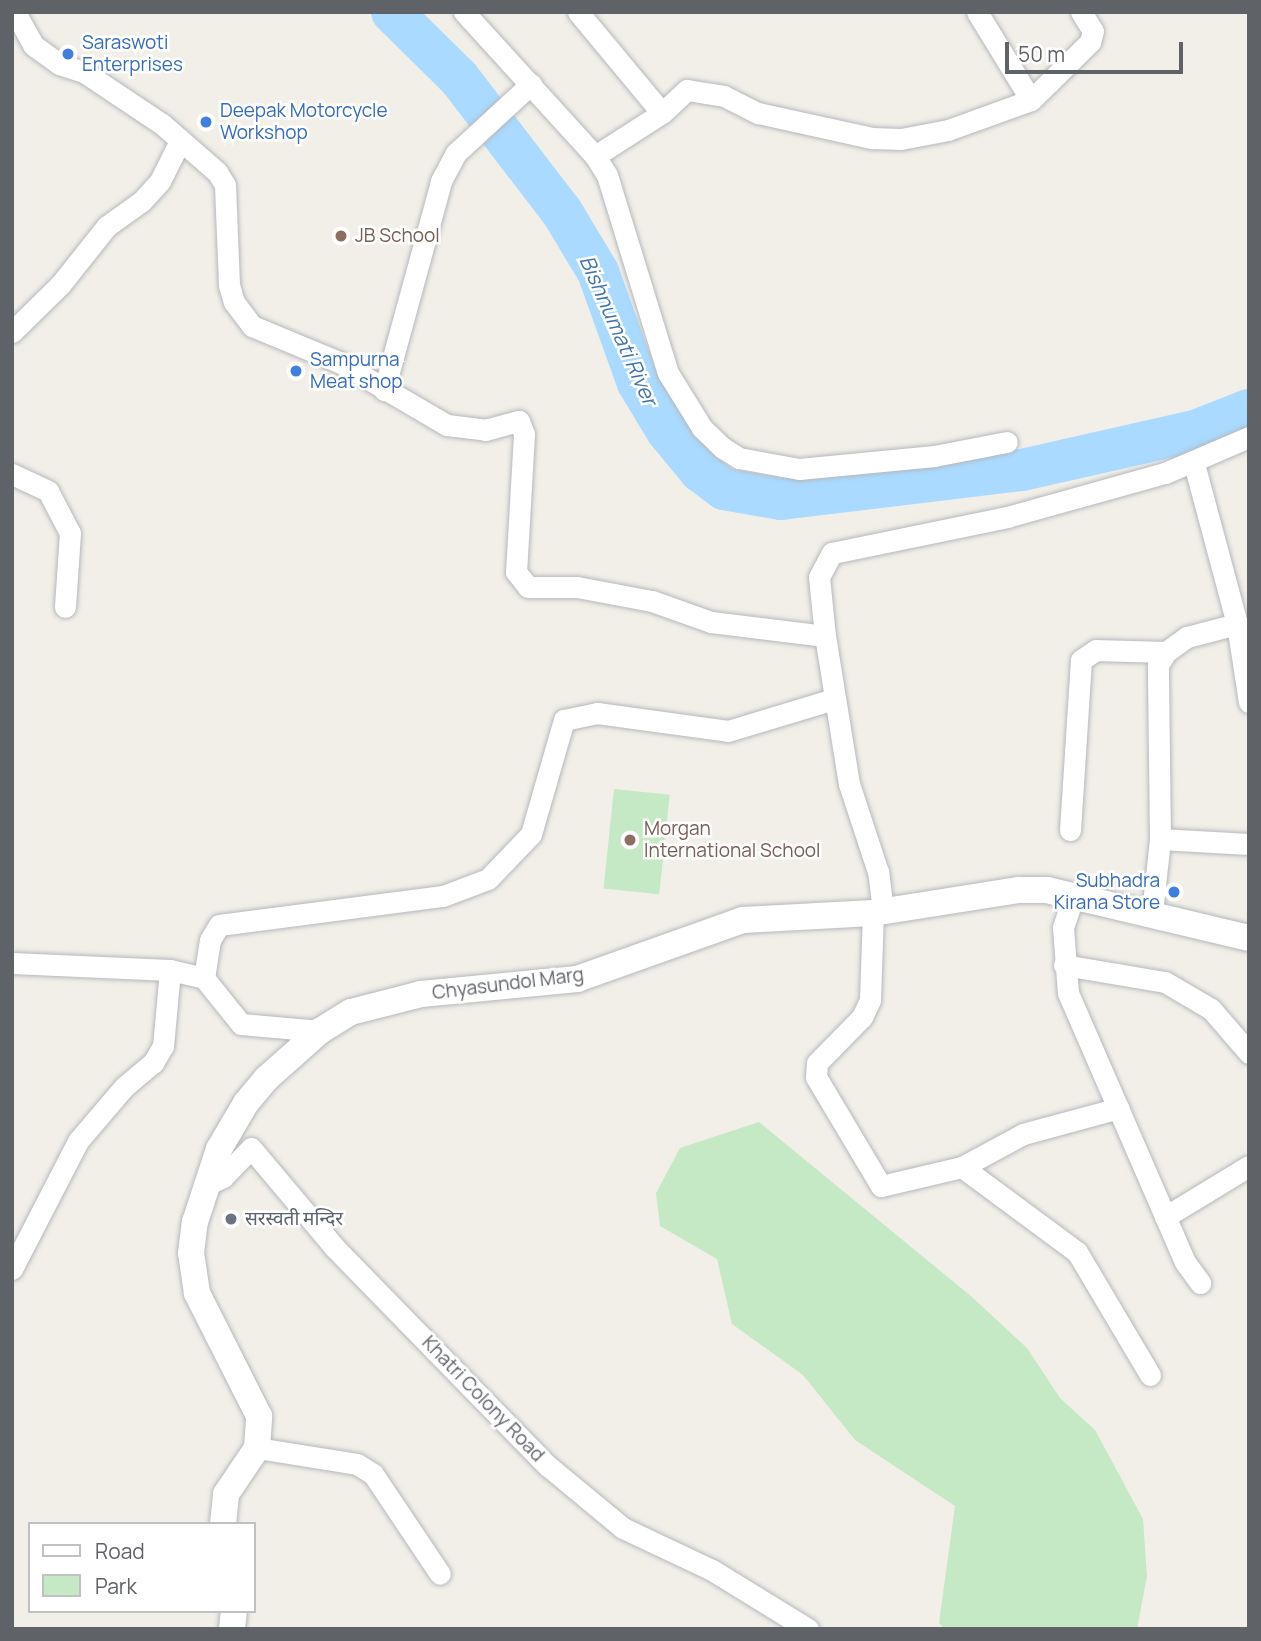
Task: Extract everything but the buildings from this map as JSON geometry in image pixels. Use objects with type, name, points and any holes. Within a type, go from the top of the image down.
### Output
[{"type":"street","points":[[15,12],[33,45],[59,64],[85,72],[218,172],[225,185],[229,285],[241,315],[268,335],[339,362],[447,425],[485,430],[519,421],[523,427],[516,572],[528,587],[577,587],[652,601],[711,622],[825,636]]},
{"type":"street","points":[[464,12],[525,90],[595,156],[607,175],[668,373],[702,428],[723,448],[739,457],[799,469],[934,456],[1007,442]]},
{"type":"street","points":[[578,12],[662,113]]},
{"type":"street","points":[[976,12],[1031,100]]},
{"type":"street","points":[[595,156],[662,113],[687,90],[703,90],[758,113],[872,138],[901,139],[948,130],[1031,100],[1090,42],[1093,31],[1081,12]]},
{"type":"street","points":[[384,390],[441,181],[456,153],[525,90]]},
{"type":"street","points":[[12,332],[60,285],[107,226],[142,201],[160,181],[180,141]]},
{"type":"street","points":[[1119,1108],[1023,1134],[962,1167],[881,1186],[816,1077],[817,1063],[862,1017],[870,1000],[878,912],[878,872],[849,785],[834,699],[819,577],[832,552],[1007,517],[1194,463],[1249,437]]},
{"type":"street","points":[[1194,463],[1237,624],[1249,702]]},
{"type":"street","points":[[12,474],[48,491],[70,533],[65,607]]},
{"type":"street","points":[[1152,913],[1160,839],[1158,665],[1166,652],[1187,637],[1237,624]]},
{"type":"street","points":[[1070,830],[1081,660],[1096,650],[1166,652]]},
{"type":"street","points":[[204,978],[210,940],[219,925],[443,896],[488,879],[531,834],[564,720],[574,715],[597,713],[728,731],[834,699]]},
{"type":"street","points":[[1160,839],[1249,844]]},
{"type":"street","name":"Chyasundol Marg","points":[[257,1448],[259,1416],[191,1274],[195,1222],[219,1149],[246,1103],[267,1078],[320,1031],[351,1012],[380,1002],[577,979],[743,920],[878,912],[1019,890],[1047,890],[1249,938]]},
{"type":"street","points":[[1073,898],[1063,927],[1068,993],[1165,1217],[1200,1283]]},
{"type":"street","points":[[12,963],[170,970],[204,978],[241,1024],[320,1031]]},
{"type":"street","points":[[1064,965],[1165,982],[1211,1009],[1249,1053]]},
{"type":"street","points":[[12,1269],[78,1141],[124,1087],[153,1063],[163,1046],[170,970]]},
{"type":"street","name":"Khatri Colony Road","points":[[206,1185],[223,1177],[251,1148],[334,1248],[548,1466],[623,1528],[712,1570],[808,1629]]},
{"type":"street","points":[[1165,1217],[1249,1166]]},
{"type":"street","points":[[962,1167],[1077,1252],[1150,1375]]},
{"type":"street","points":[[223,1522],[226,1494],[257,1448],[357,1464],[373,1474],[440,1574]]},
{"type":"green space","points":[[614,789],[670,795],[659,894],[604,888]]},
{"type":"green space","points":[[759,1122],[972,1297],[1027,1348],[1060,1398],[1095,1430],[1143,1519],[1147,1576],[1137,1629],[945,1629],[939,1623],[955,1506],[855,1440],[803,1375],[732,1324],[717,1259],[660,1226],[656,1193],[680,1148]]},
{"type":"waterway","name":"Bishnumati River","points":[[392,12],[459,78],[562,212],[598,272],[638,383],[667,431],[700,471],[724,489],[781,499],[1022,470],[1195,431],[1249,410]]},
{"type":"place","name":"Saraswoti Enterprises","points":[[68,54]]},
{"type":"place","name":"Deepak Motorcycle Workshop","points":[[206,122]]},
{"type":"place","name":"JB School","points":[[341,236]]},
{"type":"place","name":"Sampurna Meat shop","points":[[296,371]]},
{"type":"place","name":"Morgan International School","points":[[630,840]]},
{"type":"place","name":"Subhadra Kirana Store","points":[[1174,892]]},
{"type":"place","name":"सरस्वती मन्दिर","points":[[231,1219]]}]
